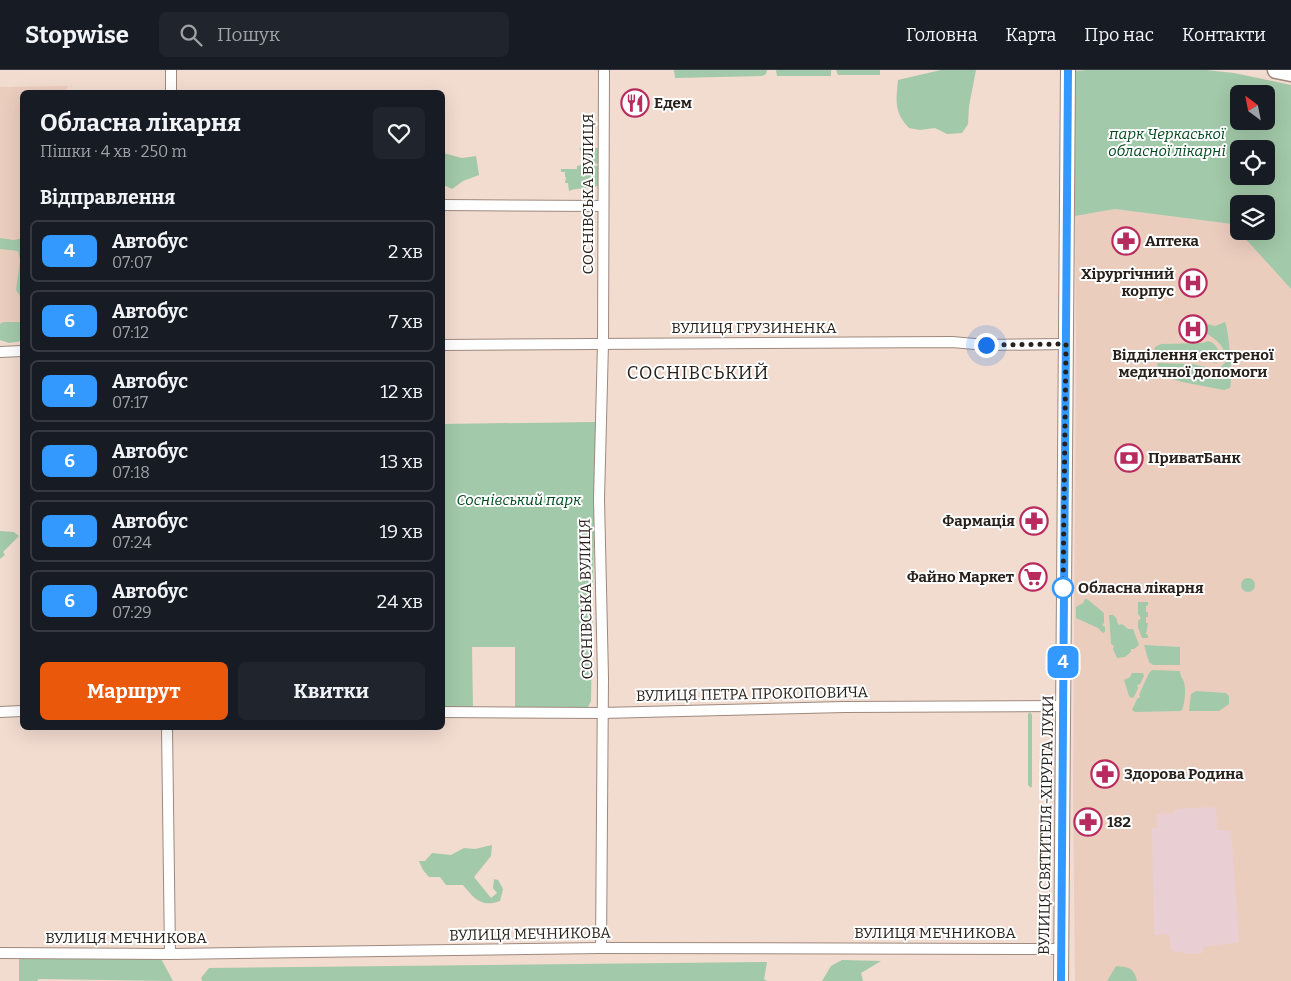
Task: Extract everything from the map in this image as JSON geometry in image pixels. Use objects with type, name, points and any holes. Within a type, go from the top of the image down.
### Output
[{"type":"main road","points":[[1276,70],[1291,73]]},
{"type":"street","points":[[171,70],[172,90]]},
{"type":"street","name":"СОСНІВСЬКА ВУЛИЦЯ","points":[[600,948],[603,678],[599,499],[603,343],[604,70]]},
{"type":"street","name":"ВУЛИЦЯ СВЯТИТЕЛЯ-ХІРУРГА ЛУКИ","points":[[1061,981],[1068,70]]},
{"type":"street","points":[[445,205],[603,206]]},
{"type":"street","name":"ВУЛИЦЯ ГРУЗИНЕНКА","points":[[445,346],[603,343],[952,342],[986,345],[1066,344]]},
{"type":"street","points":[[0,352],[20,351]]},
{"type":"street","name":"ВУЛИЦЯ ПЕТРА ПРОКОПОВИЧА","points":[[445,712],[602,713],[844,707],[1063,706]]},
{"type":"street","points":[[0,712],[20,711]]},
{"type":"street","points":[[167,730],[170,954]]},
{"type":"street","name":"ВУЛИЦЯ МЕЧНИКОВА","points":[[0,953],[170,954],[600,948],[1061,949]]},
{"type":"shaded area","points":[[68,86],[66,90],[20,90],[20,331],[0,332],[0,87]]},
{"type":"shaded area","name":"Обласна лікарня","points":[[1115,209],[1230,224],[1230,240],[1247,240],[1291,289],[1291,981],[1075,981],[1073,790],[1075,216]]},
{"type":"shaded area","points":[[1216,807],[1217,830],[1231,831],[1239,942],[1203,947],[1203,953],[1187,954],[1171,950],[1169,934],[1154,935],[1152,828],[1157,828],[1157,814],[1173,813],[1176,809]]},
{"type":"green space","points":[[674,70],[767,70],[766,74],[762,76],[675,78]]},
{"type":"green space","points":[[776,70],[831,70],[831,76],[777,76]]},
{"type":"green space","points":[[836,70],[880,70],[880,75],[838,75]]},
{"type":"green space","points":[[941,70],[976,70],[969,106],[968,124],[962,133],[947,134],[935,128],[920,130],[909,128],[898,111],[898,80]]},
{"type":"green space","name":"парк Черкаської обласної лікарні","points":[[1206,70],[1234,73],[1291,85],[1291,289],[1247,240],[1275,240],[1275,195],[1230,195],[1230,224],[1115,209],[1075,216],[1075,71]]},
{"type":"green space","points":[[579,148],[600,149],[600,164],[585,163],[584,156]]},
{"type":"green space","points":[[445,154],[462,158],[476,156],[479,175],[463,181],[452,189],[446,186]]},
{"type":"green space","points":[[577,166],[599,166],[600,185],[569,191],[568,183],[565,183],[565,172],[561,172],[561,169],[577,169]]},
{"type":"green space","points":[[0,238],[14,240],[20,238],[20,260],[18,251],[0,249]]},
{"type":"green space","points":[[20,260],[20,296],[16,290]]},
{"type":"green space","points":[[3,322],[20,322],[20,341],[9,343],[0,340],[0,324]]},
{"type":"green space","points":[[1225,322],[1230,355],[1230,388],[1224,390],[1169,378],[1157,365],[1158,363],[1193,364],[1217,370],[1225,363],[1225,354],[1218,343],[1207,334],[1207,324],[1215,326]]},
{"type":"green space","points":[[1208,341],[1215,345],[1218,350],[1220,359],[1216,363],[1189,356],[1156,356],[1154,353],[1155,347],[1161,344],[1203,343]]},
{"type":"green space","name":"Соснівський парк","points":[[596,422],[591,701],[588,707],[515,710],[515,647],[472,647],[473,710],[445,710],[445,424]]},
{"type":"green space","points":[[0,531],[14,532],[19,536],[3,552],[5,555],[0,559]]},
{"type":"green space","points":[[1245,578],[1251,578],[1255,585],[1251,592],[1245,592],[1241,588],[1241,582]]},
{"type":"green space","points":[[1085,599],[1104,613],[1104,623],[1102,625],[1105,627],[1105,632],[1103,633],[1098,628],[1076,618],[1076,607],[1083,603]]},
{"type":"green space","points":[[1138,602],[1148,602],[1146,606],[1148,617],[1146,617],[1146,623],[1148,623],[1146,634],[1148,638],[1142,638],[1138,627],[1138,621],[1141,618],[1138,614]]},
{"type":"green space","points":[[1109,615],[1113,615],[1117,619],[1119,625],[1122,624],[1128,629],[1133,629],[1139,645],[1131,649],[1131,652],[1125,657],[1117,658],[1113,649],[1114,646],[1111,644]]},
{"type":"green space","points":[[1144,645],[1180,647],[1180,665],[1153,665],[1149,662]]},
{"type":"green space","points":[[1152,670],[1180,671],[1185,689],[1181,711],[1135,712],[1132,710]]},
{"type":"green space","points":[[1132,673],[1143,673],[1144,676],[1140,684],[1137,685],[1138,688],[1134,697],[1131,698],[1124,680],[1130,677]]},
{"type":"green space","points":[[1196,691],[1226,693],[1229,696],[1229,704],[1219,711],[1189,711],[1191,694]]},
{"type":"green space","points":[[1030,712],[1032,715],[1031,788],[1028,785],[1028,714]]},
{"type":"green space","points":[[492,845],[491,856],[474,877],[491,898],[497,893],[493,888],[494,879],[498,880],[503,889],[500,901],[493,903],[478,900],[463,885],[446,885],[440,877],[429,877],[419,861],[425,861],[432,853],[451,855],[464,848],[475,849]]},
{"type":"green space","points":[[19,956],[160,957],[173,981],[39,979],[37,981],[19,981]]},
{"type":"green space","points":[[842,960],[881,961],[861,973],[863,981],[822,981],[831,966]]},
{"type":"green space","points":[[767,962],[764,979],[767,981],[202,981],[201,978],[209,968]]},
{"type":"green space","points":[[1116,966],[1130,969],[1137,981],[1107,981]]},
{"type":"bus line","name":"4","points":[[1061,981],[1068,70]]},
{"type":"place","name":"Едем","points":[[635,103]]},
{"type":"place","name":"Аптека","points":[[1126,241]]},
{"type":"place","name":"Хірургічний корпус","points":[[1193,283]]},
{"type":"place","name":"Відділення екстреної медичної допомоги","points":[[1193,329]]},
{"type":"place","name":"ПриватБанк","points":[[1129,458]]},
{"type":"place","name":"Фармація","points":[[1034,521]]},
{"type":"place","name":"Файно Маркет","points":[[1033,577]]},
{"type":"place","name":"Обласна лікарня","points":[[1063,588]]},
{"type":"place","name":"Здорова Родина","points":[[1105,774]]},
{"type":"place","name":"182","points":[[1088,822]]},
{"type":"district","name":"СОСНІВСЬКИЙ","points":[[698,373]]},
{"type":"route","points":[[986,345],[1066,344],[1063,588]]}]
